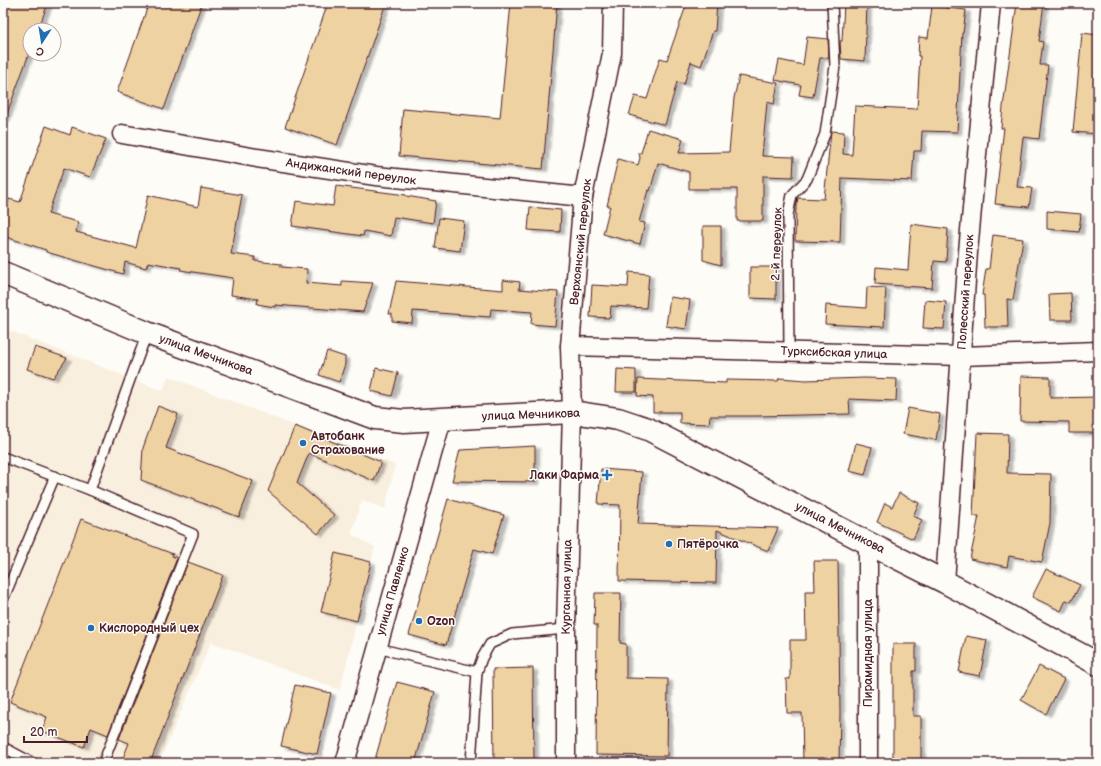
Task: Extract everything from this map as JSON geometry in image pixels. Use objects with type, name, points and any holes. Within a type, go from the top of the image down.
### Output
[{"type":"main road","name":"улица Мечникова","points":[[3,273],[147,333],[375,418],[404,421],[442,420],[572,412],[618,418],[648,429],[945,582],[1098,664]]},
{"type":"street","name":"Верхоянский переулок","points":[[572,412],[570,346],[583,197],[612,53],[614,3]]},
{"type":"street","name":"Полесский переулок","points":[[945,582],[962,356],[968,252],[991,3]]},
{"type":"street","name":"Андижанский переулок","points":[[122,134],[257,158],[376,176],[583,197]]},
{"type":"street","name":"Турксибская улица","points":[[570,346],[962,356],[1098,351]]},
{"type":"street","name":"Курганная улица","points":[[566,763],[566,629],[572,412]]},
{"type":"street","name":"улица Павленко","points":[[345,763],[442,420]]},
{"type":"street","name":"Пирамидная улица","points":[[868,543],[868,763]]},
{"type":"lane","name":"2-й переулок","points":[[789,351],[788,215],[792,195],[807,179],[825,134],[835,66],[832,3]]},
{"type":"lane","points":[[90,490],[147,333]]},
{"type":"lane","points":[[3,456],[90,490],[193,534],[102,763]]},
{"type":"lane","points":[[3,600],[55,476]]},
{"type":"lane","points":[[470,763],[477,672],[482,658],[490,644],[512,634],[566,629]]},
{"type":"lane","points":[[377,648],[477,672]]},
{"type":"lane","points":[[3,747],[33,763]]},
{"type":"shaded area","points":[[3,328],[163,391],[168,376],[395,465],[385,509],[362,500],[351,534],[375,547],[340,690],[211,642],[159,763],[3,763]]},
{"type":"building","points":[[3,3],[48,3],[41,22],[22,22],[22,62],[26,62],[5,119],[3,119]]},
{"type":"building","points":[[149,3],[202,3],[164,109],[117,92]]},
{"type":"building","points":[[328,3],[386,3],[337,145],[285,127]]},
{"type":"building","points":[[511,3],[557,3],[543,169],[399,156],[403,109],[500,118]]},
{"type":"building","points":[[687,3],[717,3],[715,31],[713,31],[701,66],[691,62],[684,84],[677,82],[665,125],[629,115],[635,96],[647,99],[660,58],[667,60]]},
{"type":"building","points":[[844,3],[867,3],[865,61],[841,59],[840,41],[842,41]]},
{"type":"building","points":[[1017,3],[1044,3],[1039,41],[1043,42],[1040,65],[1048,65],[1039,139],[1023,137],[1017,187],[1032,188],[1029,207],[995,204],[1004,128],[1001,128],[1003,107]]},
{"type":"building","points":[[932,6],[966,10],[962,33],[957,132],[922,131],[921,151],[914,151],[912,181],[842,178],[840,242],[795,241],[796,207],[798,198],[824,199],[831,131],[844,132],[843,154],[852,155],[855,106],[917,109],[920,56],[918,56],[919,37],[928,38]]},
{"type":"building","points":[[1082,33],[1098,35],[1098,134],[1073,132]]},
{"type":"building","points":[[807,37],[828,39],[829,58],[820,58],[813,97],[799,95],[801,85],[775,80],[779,60],[803,65]]},
{"type":"building","points":[[739,76],[778,83],[774,104],[767,102],[762,156],[794,157],[793,177],[763,176],[763,221],[737,221],[737,189],[689,189],[689,172],[658,163],[650,191],[648,190],[639,222],[645,223],[640,244],[603,234],[610,206],[607,206],[618,159],[638,165],[640,158],[639,153],[641,153],[648,129],[683,139],[679,153],[729,152],[734,98]]},
{"type":"building","points":[[46,126],[70,135],[72,127],[106,139],[90,177],[64,168],[48,214],[78,222],[76,232],[136,248],[148,195],[198,207],[201,188],[242,195],[231,254],[255,257],[255,261],[281,264],[281,267],[307,269],[306,283],[342,286],[342,281],[373,283],[363,312],[275,305],[275,307],[257,304],[258,299],[231,295],[233,278],[180,270],[181,268],[148,262],[146,268],[125,262],[123,274],[46,252],[46,250],[3,236],[3,217],[9,199],[20,202]]},
{"type":"building","points":[[336,186],[406,195],[436,201],[433,223],[394,217],[391,236],[364,231],[363,236],[292,226],[296,201],[333,206]]},
{"type":"building","points":[[530,207],[561,210],[560,232],[528,230]]},
{"type":"building","points":[[1047,211],[1081,214],[1079,232],[1047,229]]},
{"type":"building","points":[[439,218],[464,221],[460,251],[435,248]]},
{"type":"building","points":[[911,224],[948,229],[946,262],[934,261],[932,288],[875,284],[876,267],[908,270]]},
{"type":"building","points":[[703,226],[721,226],[721,265],[703,260]]},
{"type":"building","points":[[993,235],[1023,239],[1013,300],[1007,299],[1008,327],[985,327],[984,295],[982,295],[986,269],[989,269]]},
{"type":"building","points":[[750,267],[776,267],[776,299],[750,298]]},
{"type":"building","points":[[629,272],[649,274],[646,308],[611,306],[610,318],[590,317],[592,285],[628,287]]},
{"type":"building","points":[[503,280],[520,282],[519,289],[558,292],[555,326],[531,324],[532,312],[491,309],[490,317],[413,311],[412,323],[392,321],[392,314],[389,314],[396,281],[503,290]]},
{"type":"building","points":[[867,287],[886,288],[884,327],[825,324],[826,305],[866,308]]},
{"type":"building","points":[[1071,293],[1072,320],[1050,320],[1049,294]]},
{"type":"building","points":[[670,297],[690,300],[686,329],[666,326]]},
{"type":"building","points":[[925,300],[946,302],[944,329],[923,328]]},
{"type":"building","points":[[35,347],[67,358],[53,378],[27,369]]},
{"type":"building","points":[[327,351],[345,357],[345,364],[339,382],[319,375]]},
{"type":"building","points":[[376,368],[398,373],[392,396],[371,391]]},
{"type":"building","points":[[617,369],[636,370],[636,392],[616,392]]},
{"type":"building","points":[[1021,376],[1050,377],[1050,398],[1098,397],[1098,433],[1069,433],[1069,422],[1020,421]]},
{"type":"building","points":[[779,378],[806,380],[864,378],[897,379],[896,401],[849,399],[850,414],[710,416],[709,424],[680,423],[680,412],[653,412],[653,397],[637,396],[638,379],[726,383],[726,380],[778,381]]},
{"type":"building","points":[[158,406],[178,414],[166,448],[253,481],[239,517],[141,480],[143,448]]},
{"type":"building","points":[[908,408],[940,414],[936,440],[903,434]]},
{"type":"building","points":[[295,426],[381,462],[374,481],[309,453],[297,483],[334,515],[318,534],[268,491]]},
{"type":"building","points":[[977,433],[1008,434],[1007,473],[1051,474],[1050,523],[1042,562],[1009,556],[1007,567],[970,559],[979,516],[973,516]]},
{"type":"building","points":[[856,443],[872,447],[865,475],[849,471]]},
{"type":"building","points":[[535,446],[535,482],[452,481],[460,450]]},
{"type":"building","points":[[601,469],[642,472],[638,524],[778,528],[768,551],[717,530],[716,583],[619,581],[620,505],[598,504]]},
{"type":"building","points":[[899,493],[919,503],[913,516],[922,520],[913,539],[877,522],[885,503],[892,507]]},
{"type":"building","points":[[448,499],[504,515],[492,554],[474,549],[446,645],[409,635]]},
{"type":"building","name":"Кислородный цех","points":[[81,519],[173,554],[172,556],[177,558],[108,735],[91,728],[84,747],[42,731],[47,717],[10,702]]},
{"type":"building","points":[[335,553],[371,562],[357,621],[321,612]]},
{"type":"building","points":[[814,561],[838,561],[840,712],[839,763],[803,763],[802,713],[787,713],[786,679],[790,679],[790,640],[806,640],[805,591],[815,591]]},
{"type":"building","points":[[188,562],[223,575],[150,763],[121,763],[129,743],[119,739]]},
{"type":"building","points":[[1046,569],[1080,585],[1071,602],[1066,600],[1061,611],[1032,597]]},
{"type":"building","points":[[595,593],[621,593],[620,643],[626,644],[626,678],[668,679],[667,756],[596,755],[597,625],[594,625]]},
{"type":"building","points":[[966,636],[987,640],[980,676],[959,672]]},
{"type":"building","points":[[893,644],[916,644],[916,671],[913,671],[913,716],[921,716],[921,763],[893,763]]},
{"type":"building","points":[[1039,666],[1064,679],[1046,714],[1021,700]]},
{"type":"building","points":[[533,668],[534,763],[494,763],[493,669]]},
{"type":"building","points":[[397,682],[435,692],[415,763],[374,763]]},
{"type":"building","points":[[295,685],[331,693],[317,754],[281,746]]},
{"type":"place","name":"Автобанк Страхование","points":[[303,443]]},
{"type":"place","name":"Лаки Фарма","points":[[607,475]]},
{"type":"place","name":"Пятёрочка","points":[[669,544]]},
{"type":"place","name":"Ozon","points":[[419,621]]},
{"type":"place","name":"Кислородный цех","points":[[91,628]]}]
